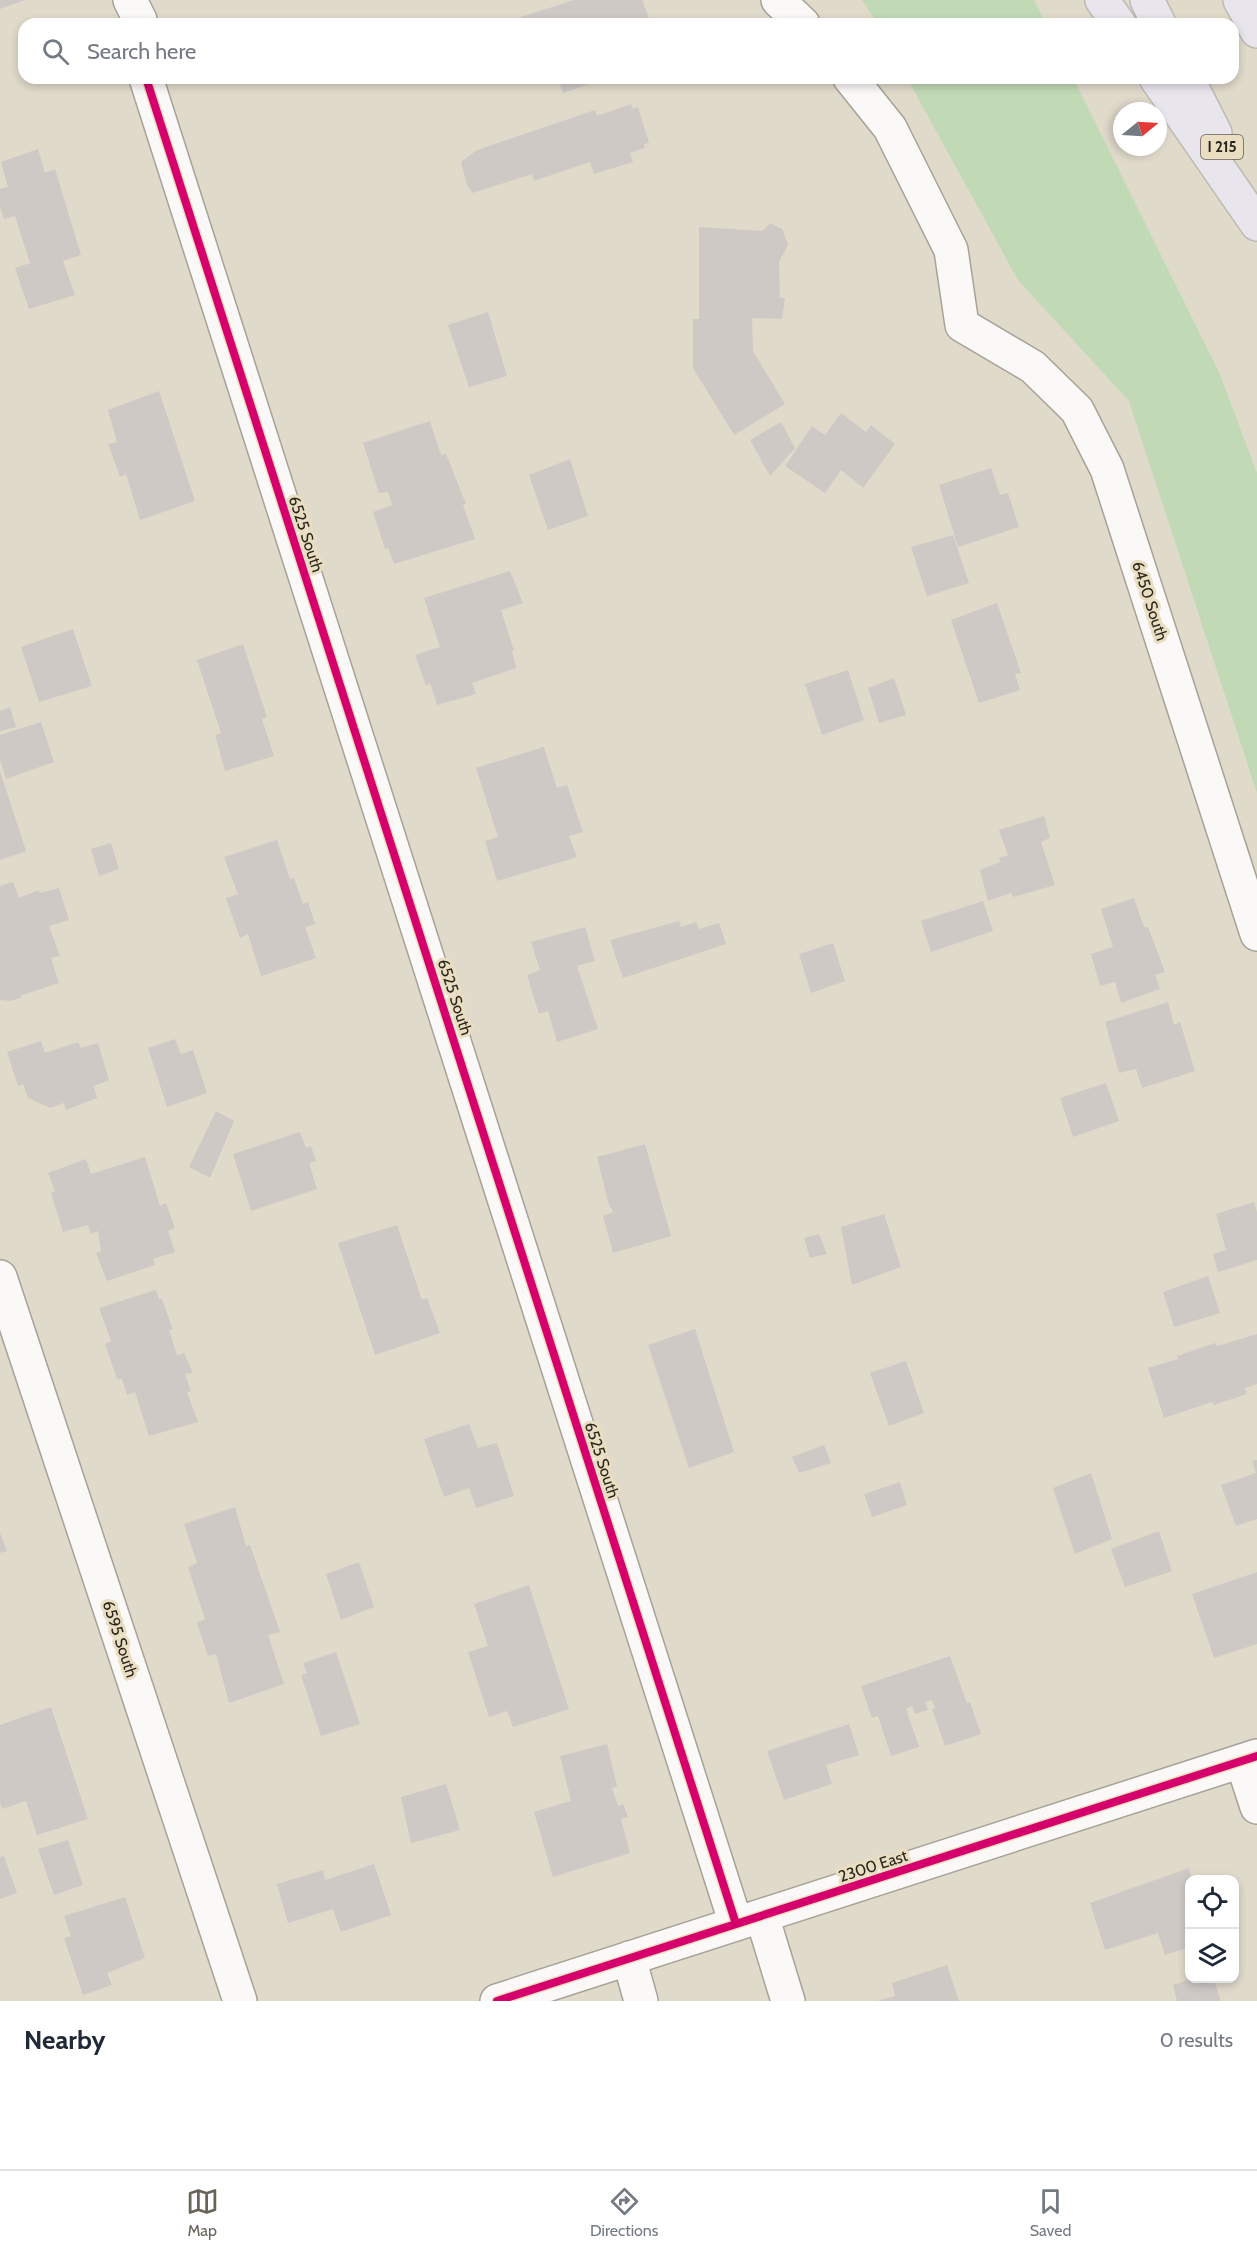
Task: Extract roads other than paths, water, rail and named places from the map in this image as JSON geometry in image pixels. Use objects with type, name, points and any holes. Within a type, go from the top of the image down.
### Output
[{"type":"highway","points":[[1102,0],[1115,18]]},
{"type":"highway","points":[[1147,0],[1156,18]]},
{"type":"highway","points":[[1240,0],[1257,31]]},
{"type":"highway","points":[[1160,84],[1257,224]]},
{"type":"highway","name":"I 215","points":[[1190,84],[1257,216]]},
{"type":"street","points":[[778,0],[797,18]]},
{"type":"street","name":"6525 South","points":[[148,84],[749,1920],[788,2001]]},
{"type":"street","name":"6450 South","points":[[855,84],[890,128],[951,250],[962,325],[1034,367],[1077,410],[1107,469],[1257,934]]},
{"type":"street","name":"6595 South","points":[[0,1277],[240,2001]]},
{"type":"street","points":[[1249,1758],[1257,1807]]},
{"type":"street","name":"2300 East","points":[[497,2001],[1249,1758]]},
{"type":"street","points":[[629,1958],[641,2001]]}]
